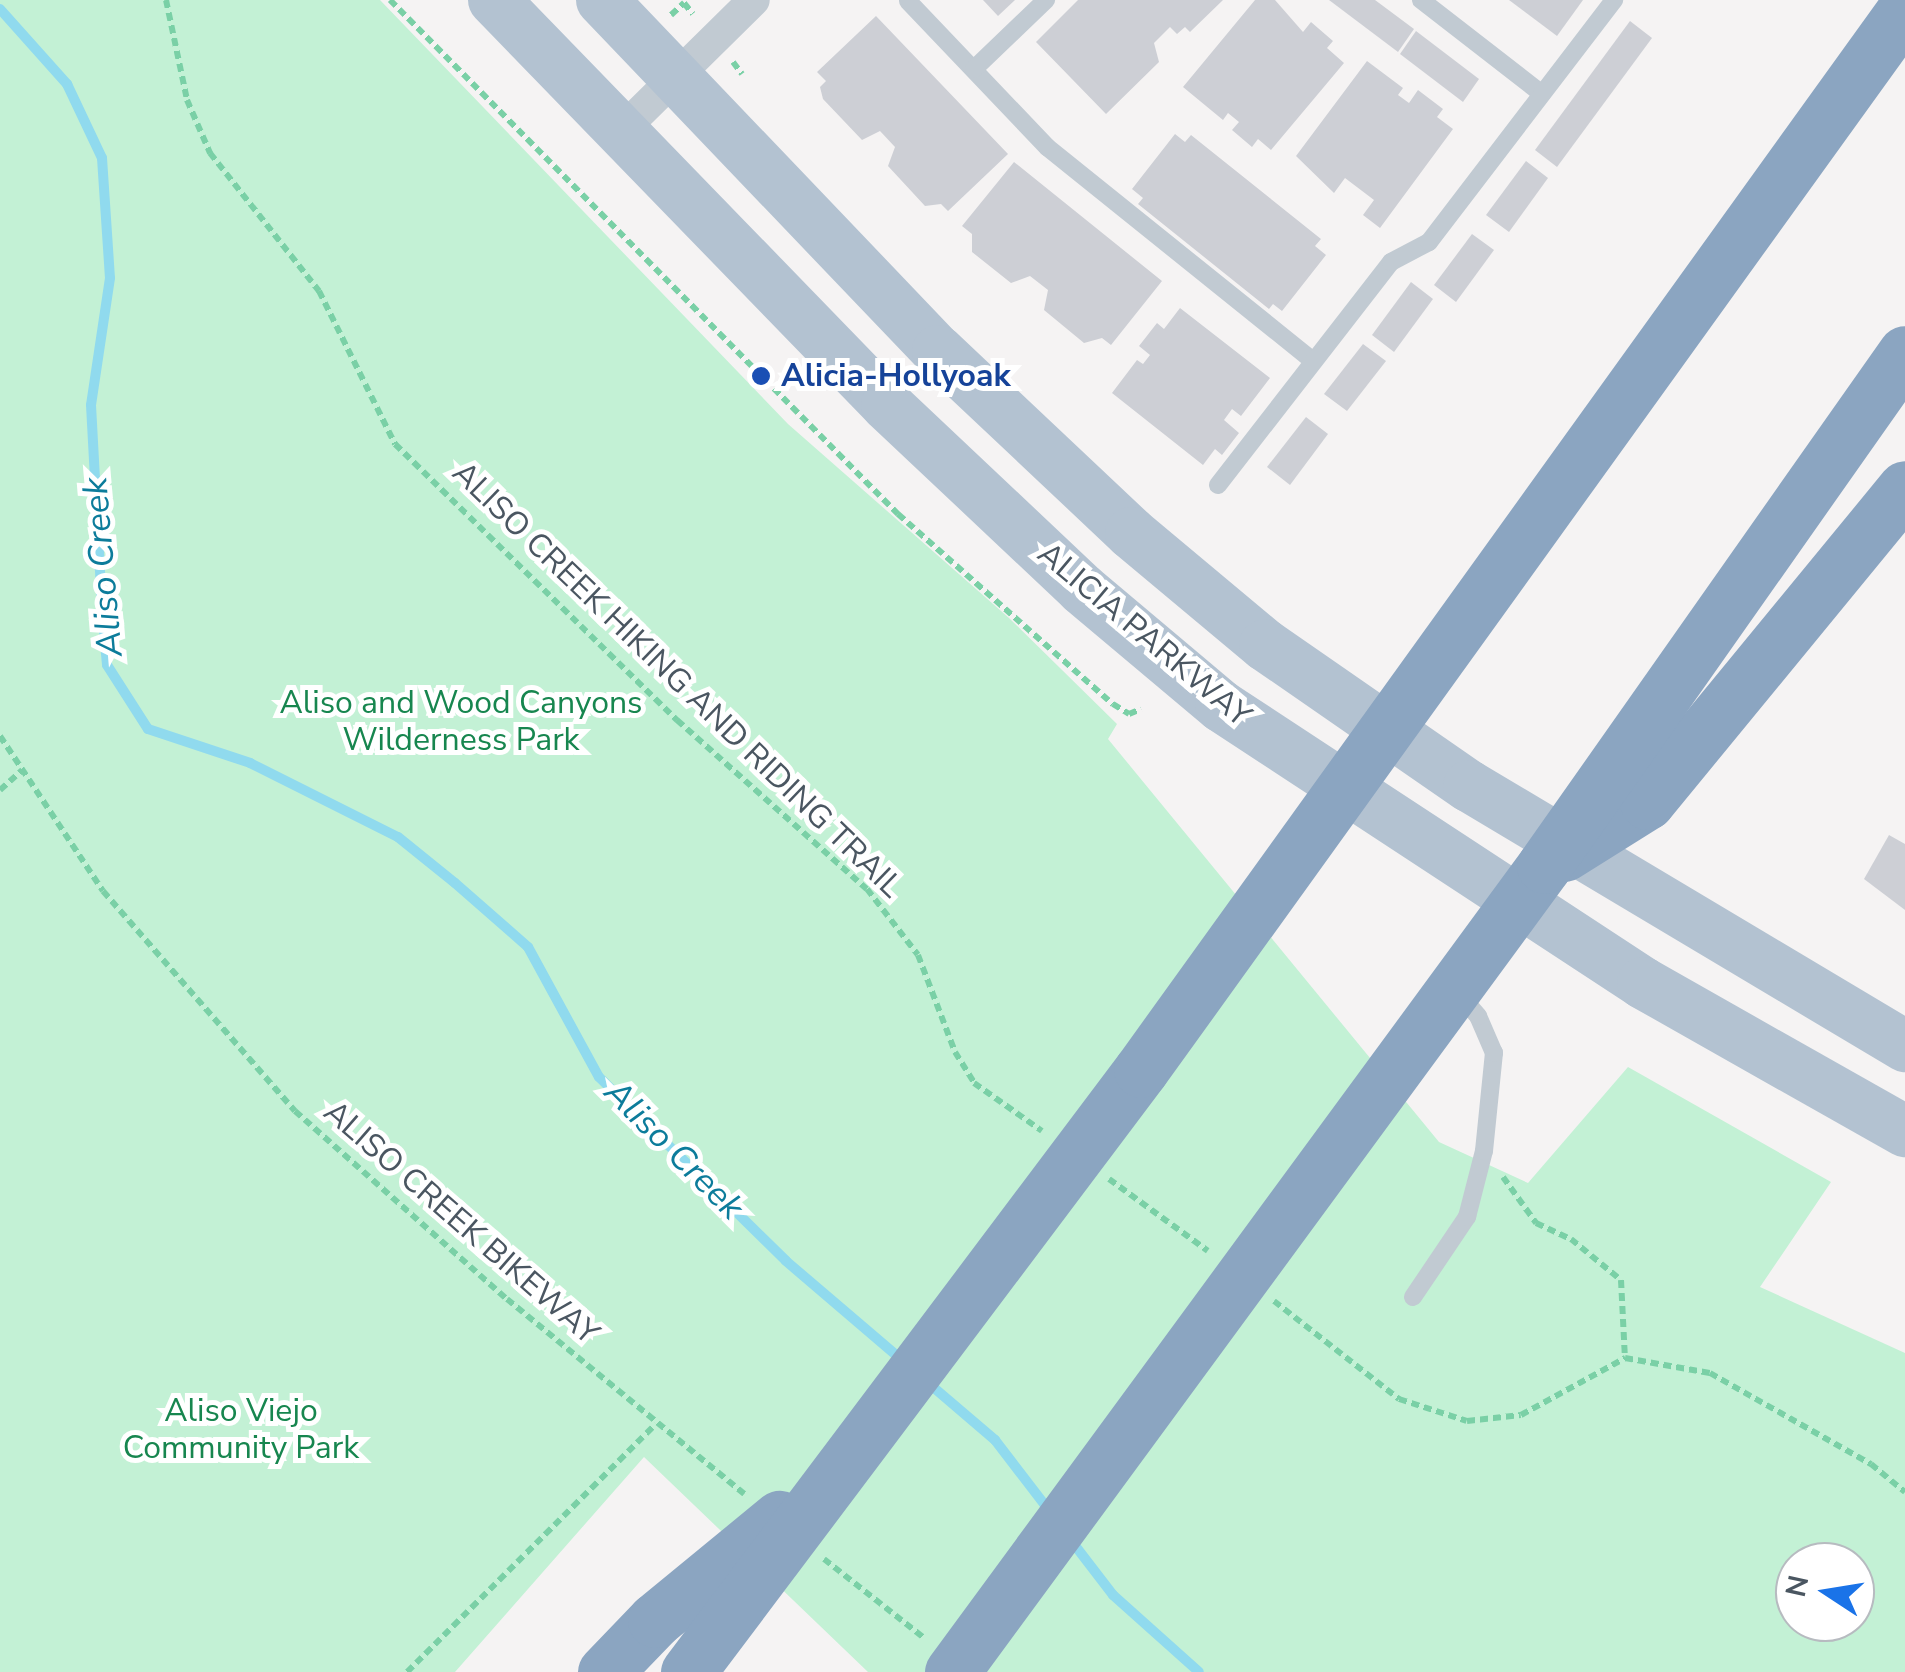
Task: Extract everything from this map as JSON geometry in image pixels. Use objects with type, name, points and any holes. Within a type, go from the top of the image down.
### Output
[{"type":"highway","points":[[1530,535],[1865,0]]},
{"type":"highway","points":[[694,1666],[1142,1070],[1905,8]]},
{"type":"highway","points":[[946,1661],[1455,990],[1905,353]]},
{"type":"highway","points":[[1544,866],[1647,802],[1905,488]]},
{"type":"highway","points":[[605,1672],[654,1620],[843,1465]]},
{"type":"main road","name":"ALICIA PARKWAY","points":[[494,0],[887,405],[1082,589],[1221,706],[1643,984],[1905,1131]]},
{"type":"main road","points":[[602,0],[938,352],[1131,533],[1265,645],[1469,786],[1905,1046]]},
{"type":"street","points":[[622,130],[754,0]]},
{"type":"lane","points":[[974,69],[1046,0]]},
{"type":"lane","points":[[1421,0],[1542,94]]},
{"type":"lane","points":[[1218,484],[1391,262],[1429,242],[1614,0]]},
{"type":"lane","points":[[908,1],[1060,158],[1313,361]]},
{"type":"lane","points":[[1413,1297],[1467,1217],[1484,1152],[1494,1053],[1478,1016],[1455,990]]},
{"type":"path","name":"ALISO CREEK HIKING AND RIDING TRAIL","points":[[166,0],[188,100],[210,153],[319,291],[395,444],[677,720],[867,888],[918,955],[955,1052],[974,1083],[1052,1138]]},
{"type":"path","points":[[390,0],[898,514],[1113,704],[1129,714],[1141,709]]},
{"type":"path","name":"ALISO CREEK BIKEWAY","points":[[0,736],[103,891],[295,1111],[656,1424],[748,1498]]},
{"type":"path","points":[[0,790],[22,770]]},
{"type":"path","points":[[1484,1152],[1536,1223],[1570,1240],[1621,1280],[1625,1358]]},
{"type":"path","points":[[1098,1172],[1222,1261]]},
{"type":"path","points":[[1267,1295],[1400,1399],[1467,1421],[1521,1415],[1625,1358],[1710,1373],[1871,1464],[1905,1492]]},
{"type":"path","points":[[407,1672],[656,1424]]},
{"type":"path","points":[[810,1548],[946,1661]]},
{"type":"green space","points":[[0,0],[380,0],[788,424],[1009,618],[1117,724],[1108,739],[1439,1142],[1528,1183],[1628,1067],[1831,1182],[1760,1287],[1905,1353],[1905,1672],[868,1672],[644,1457],[455,1672],[0,1672]]},
{"type":"building","points":[[983,0],[1015,0],[998,16]]},
{"type":"building","points":[[1078,0],[1223,0],[1190,32],[1185,27],[1177,34],[1170,27],[1154,43],[1159,62],[1106,114],[1036,42]]},
{"type":"building","points":[[1255,0],[1275,0],[1303,32],[1311,22],[1333,41],[1327,48],[1344,63],[1271,150],[1258,139],[1252,147],[1232,130],[1239,122],[1228,113],[1223,120],[1183,87]]},
{"type":"building","points":[[1329,0],[1375,0],[1414,29],[1398,52]]},
{"type":"building","points":[[1509,0],[1583,0],[1557,36]]},
{"type":"building","points":[[876,16],[1008,154],[948,211],[941,204],[925,206],[888,166],[895,147],[880,131],[862,140],[823,99],[820,87],[826,81],[817,72]]},
{"type":"building","points":[[1630,21],[1652,38],[1557,167],[1535,150]]},
{"type":"building","points":[[1416,31],[1479,79],[1463,102],[1400,54]]},
{"type":"building","points":[[1367,61],[1403,88],[1398,95],[1409,103],[1418,90],[1443,109],[1437,117],[1453,129],[1380,228],[1363,215],[1374,200],[1345,178],[1334,193],[1296,156]]},
{"type":"building","points":[[1175,134],[1185,142],[1191,135],[1321,239],[1315,246],[1326,255],[1282,311],[1273,304],[1269,309],[1138,204],[1143,198],[1132,189]]},
{"type":"building","points":[[1526,161],[1548,178],[1509,232],[1486,215]]},
{"type":"building","points":[[1014,162],[1162,281],[1111,345],[1102,338],[1084,343],[1044,310],[1048,290],[1030,276],[1011,283],[972,252],[972,234],[962,226]]},
{"type":"building","points":[[1472,234],[1494,250],[1456,302],[1434,285]]},
{"type":"building","points":[[1411,282],[1433,299],[1394,352],[1372,335]]},
{"type":"building","points":[[1180,308],[1270,378],[1241,416],[1232,409],[1224,420],[1239,433],[1222,455],[1215,449],[1203,465],[1112,393],[1137,360],[1143,364],[1150,355],[1139,346],[1157,323],[1164,329]]},
{"type":"building","points":[[1363,344],[1386,361],[1347,411],[1324,394]]},
{"type":"building","points":[[1306,417],[1328,434],[1290,485],[1267,467]]},
{"type":"building","points":[[1889,835],[1905,844],[1905,910],[1864,879]]},
{"type":"waterway","name":"Aliso Creek","points":[[0,9],[67,84],[102,158],[110,278],[91,405],[102,610],[107,665],[148,729],[250,763],[398,837],[455,883],[528,947],[599,1077],[786,1261],[902,1360]]},
{"type":"waterway","name":"Aliso Creek","points":[[926,1381],[995,1440],[1051,1513]]},
{"type":"waterway","name":"Aliso Creek","points":[[1070,1539],[1113,1595],[1199,1672]]},
{"type":"place","name":"Alicia-Hollyoak","points":[[761,376]]},
{"type":"park label","name":"Aliso and Wood Canyons Wilderness Park","points":[[461,722]]},
{"type":"park label","name":"Aliso Viejo Community Park","points":[[241,1430]]}]
